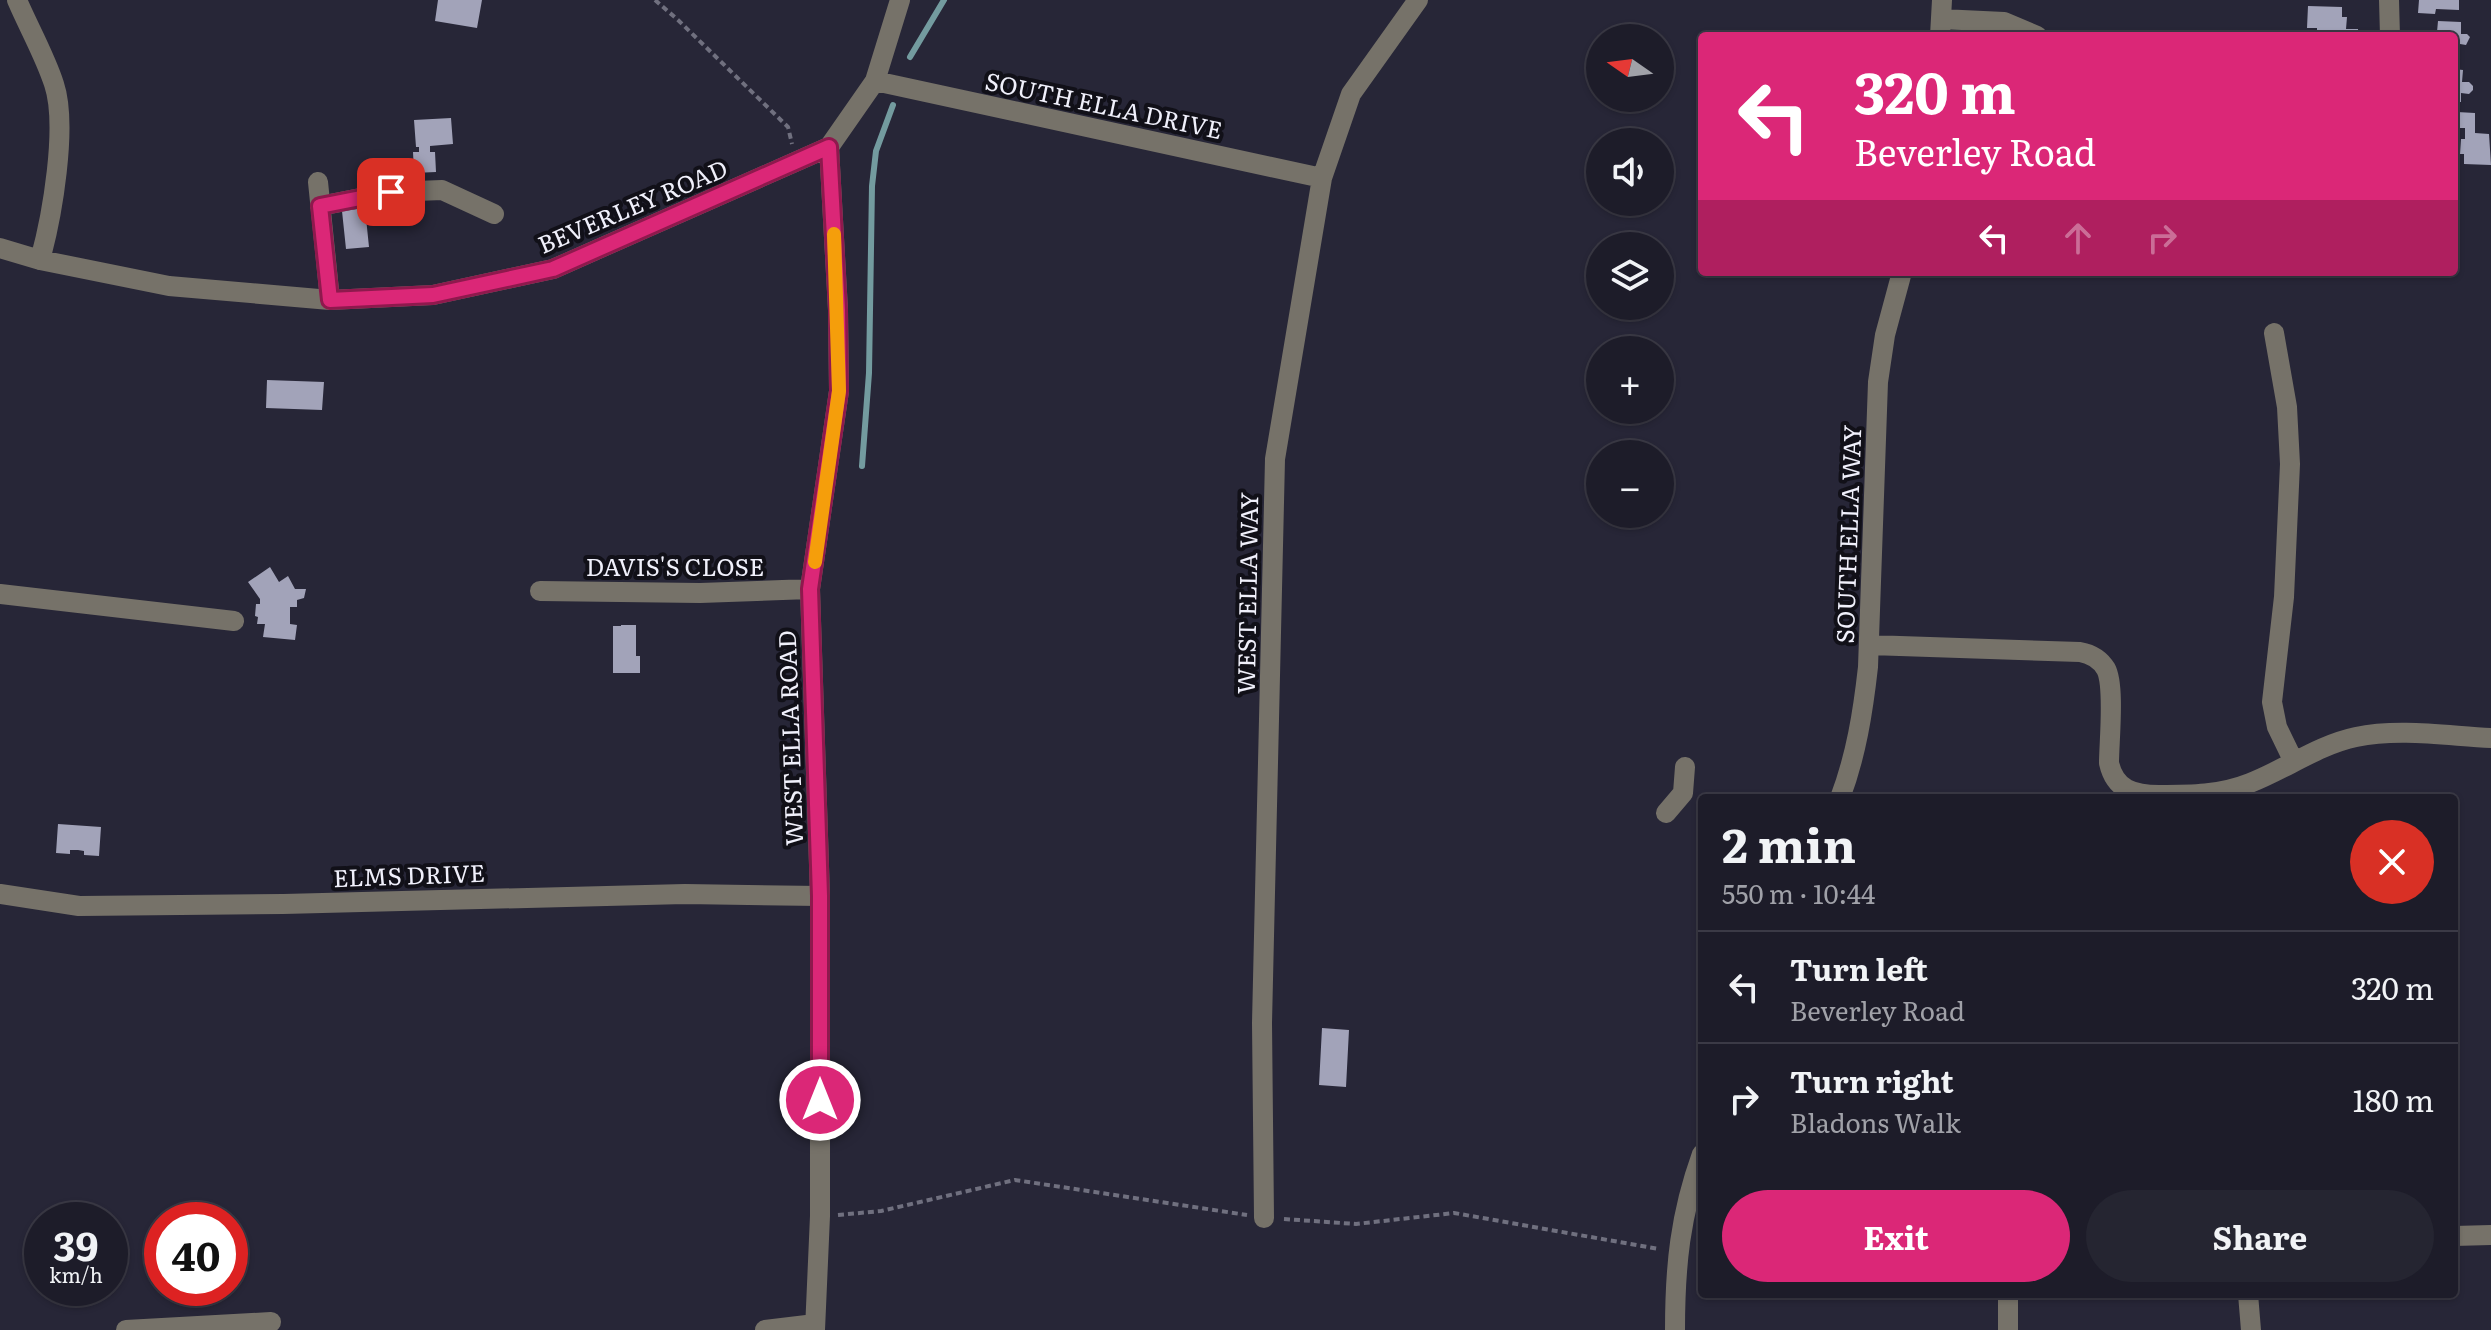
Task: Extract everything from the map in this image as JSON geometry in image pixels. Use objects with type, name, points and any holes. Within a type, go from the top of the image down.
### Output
[{"type":"street","points":[[17,0],[55,86],[60,126],[50,226],[40,260]]},
{"type":"street","points":[[829,147],[875,81],[900,0]]},
{"type":"street","name":"WEST ELLA WAY","points":[[1264,1218],[1262,1023],[1275,459],[1322,178],[1351,94],[1418,0]]},
{"type":"street","points":[[2389,0],[2390,32]]},
{"type":"street","points":[[1941,18],[2004,22],[2028,32]]},
{"type":"street","name":"SOUTH ELLA DRIVE","points":[[875,81],[1322,178]]},
{"type":"street","name":"BEVERLEY ROAD","points":[[0,248],[40,260],[169,286],[330,300],[433,295],[553,269],[829,147]]},
{"type":"street","name":"WEST ELLA ROAD","points":[[815,1327],[820,1216],[820,896],[810,589],[839,391],[829,147]]},
{"type":"street","points":[[318,182],[330,300]]},
{"type":"street","points":[[320,206],[391,192],[442,190],[480,213]]},
{"type":"street","name":"SOUTH ELLA WAY","points":[[1841,794],[1863,713],[1870,645],[1878,382],[1885,335],[1901,276]]},
{"type":"street","points":[[2274,333],[2287,407],[2290,464],[2284,597],[2272,702],[2277,727],[2294,762]]},
{"type":"street","name":"DAVIS'S CLOSE","points":[[540,591],[700,593],[810,589]]},
{"type":"street","points":[[0,594],[234,621]]},
{"type":"street","points":[[1870,645],[2080,652],[2096,658],[2109,677],[2109,763],[2114,791],[2140,794]]},
{"type":"street","points":[[2179,794],[2212,793],[2248,784],[2327,746],[2359,736],[2381,733],[2491,738]]},
{"type":"street","points":[[1666,813],[1692,796],[1685,767]]},
{"type":"street","name":"ELMS DRIVE","points":[[0,894],[79,906],[670,894],[820,896]]},
{"type":"street","points":[[1675,1330],[1677,1252],[1698,1167]]},
{"type":"street","points":[[2458,1236],[2491,1235]]},
{"type":"street","points":[[2008,1298],[2008,1330]]},
{"type":"street","points":[[2248,1298],[2251,1330]]},
{"type":"street","points":[[126,1330],[271,1322]]},
{"type":"street","points":[[765,1330],[815,1327]]},
{"type":"path","points":[[655,0],[788,127],[797,162]]},
{"type":"building","points":[[438,0],[482,0],[477,28],[435,21]]},
{"type":"building","points":[[2419,0],[2459,0],[2459,10],[2436,9],[2435,14],[2418,13]]},
{"type":"building","points":[[2308,6],[2342,7],[2342,17],[2347,17],[2346,29],[2358,29],[2358,32],[2317,32],[2317,28],[2307,28]]},
{"type":"building","points":[[2438,21],[2461,22],[2461,34],[2470,37],[2466,45],[2460,44],[2458,54],[2458,32],[2437,32]]},
{"type":"building","points":[[2458,69],[2463,70],[2462,82],[2473,86],[2469,94],[2461,93],[2461,102],[2458,102]]},
{"type":"building","points":[[2458,112],[2475,113],[2475,133],[2489,134],[2491,165],[2464,164],[2464,154],[2460,154],[2465,128],[2458,128]]},
{"type":"building","points":[[451,118],[453,144],[430,146],[430,152],[435,152],[436,172],[414,173],[413,152],[419,152],[419,147],[416,147],[414,120]]},
{"type":"building","points":[[365,208],[369,247],[346,249],[342,211]]},
{"type":"building","points":[[267,380],[324,382],[322,410],[266,408]]},
{"type":"building","points":[[270,567],[279,582],[288,576],[295,589],[306,589],[304,598],[297,600],[297,607],[290,607],[290,624],[297,625],[295,640],[263,637],[265,624],[257,624],[256,604],[260,604],[260,599],[248,582]]},
{"type":"building","points":[[636,625],[636,656],[640,656],[640,673],[613,673],[613,626]]},
{"type":"building","points":[[58,824],[101,827],[99,856],[84,855],[84,851],[78,850],[70,850],[70,854],[56,853]]},
{"type":"building","points":[[1322,1028],[1349,1030],[1346,1087],[1319,1085]]},
{"type":"waterway","points":[[910,57],[944,0]]},
{"type":"waterway","points":[[862,466],[869,373],[872,186],[876,151],[893,105]]},
{"type":"slow traffic","points":[[815,562],[839,391],[834,234]]},
{"type":"route","points":[[391,192],[320,206],[330,300],[433,295],[553,269],[829,147],[839,391],[810,589],[820,896],[820,1100]]}]
